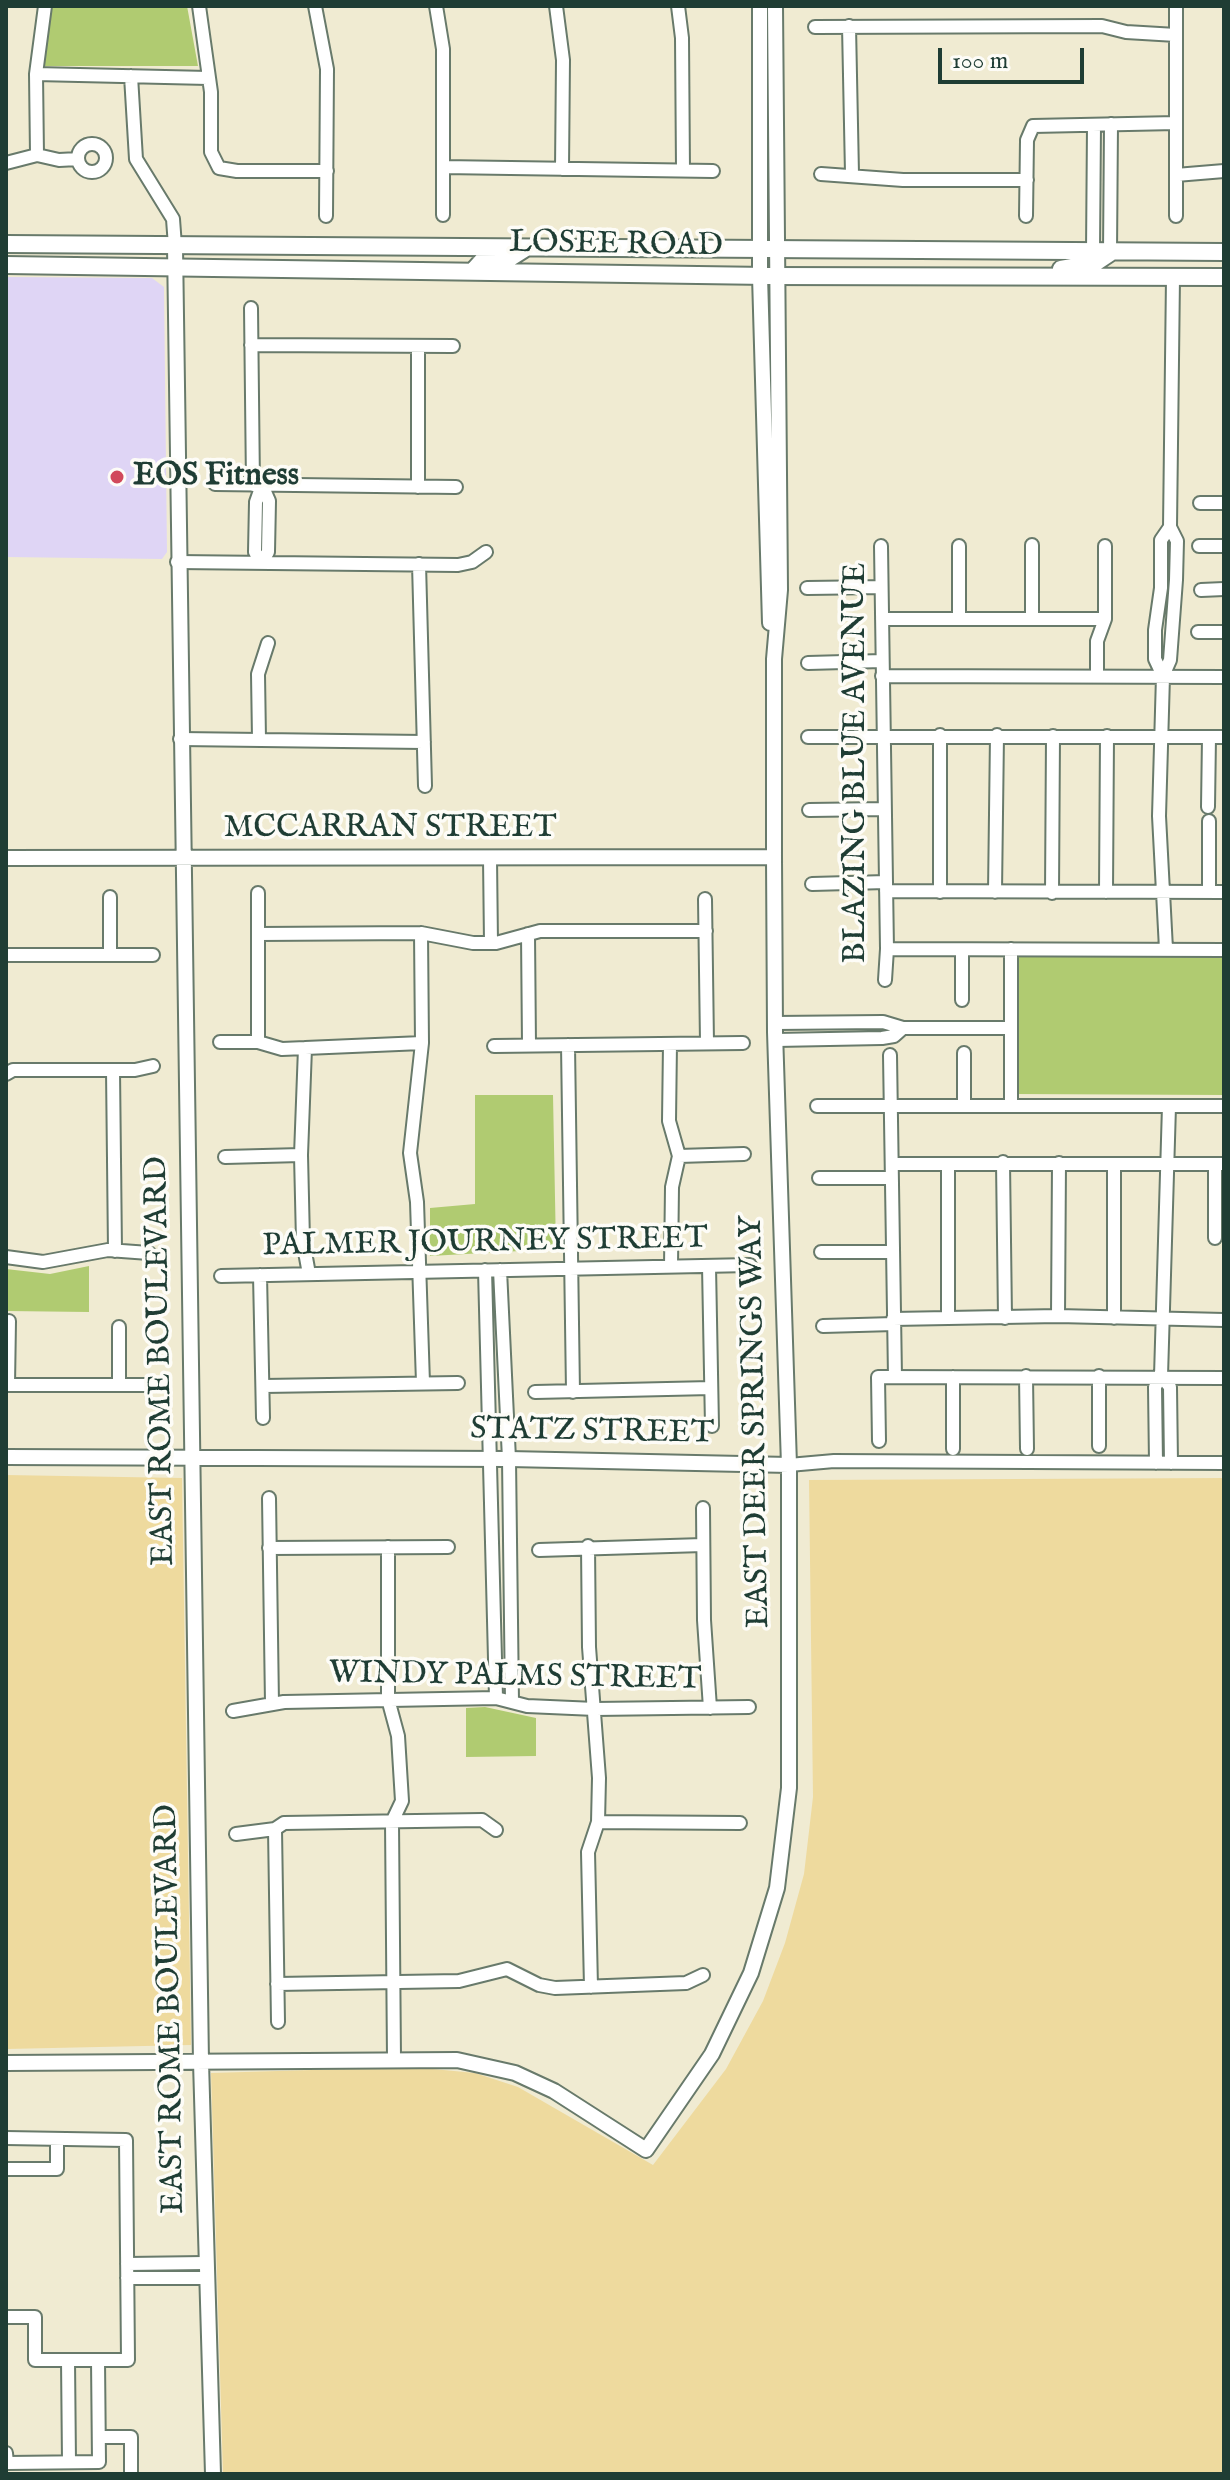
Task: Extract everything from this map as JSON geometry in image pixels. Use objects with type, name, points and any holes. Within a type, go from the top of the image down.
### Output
[{"type":"main road","name":"LOSEE ROAD","points":[[6,244],[1224,252]]},
{"type":"main road","points":[[473,271],[483,260],[507,260],[528,247]]},
{"type":"main road","points":[[410,270],[434,260],[459,258],[472,249]]},
{"type":"main road","points":[[1021,277],[1095,263],[1102,252]]},
{"type":"main road","name":"LOSEE ROAD","points":[[6,265],[768,276],[1224,277]]},
{"type":"street","points":[[37,155],[36,74],[45,6]]},
{"type":"street","points":[[199,6],[208,78],[211,152],[219,168],[237,171],[327,171]]},
{"type":"street","points":[[315,6],[327,69],[326,216]]},
{"type":"street","points":[[436,6],[443,49],[443,215]]},
{"type":"street","points":[[556,6],[563,60],[562,169]]},
{"type":"street","points":[[678,6],[682,38],[683,170]]},
{"type":"street","name":"EAST DEER SPRINGS WAY","points":[[760,6],[768,249]]},
{"type":"street","name":"EAST DEER SPRINGS WAY","points":[[394,2059],[457,2060],[515,2073],[554,2091],[646,2150],[705,2065],[734,2013],[751,1973],[777,1888],[789,1788],[789,1465],[775,1023],[774,659],[767,590],[768,249],[775,6]]},
{"type":"street","points":[[1176,6],[1176,216]]},
{"type":"street","points":[[849,26],[852,174]]},
{"type":"street","points":[[815,27],[1102,26],[1126,32],[1176,35]]},
{"type":"street","points":[[36,74],[208,78]]},
{"type":"street","points":[[131,76],[136,159],[173,219],[175,246]]},
{"type":"street","points":[[1026,216],[1029,129],[1038,124],[1176,123]]},
{"type":"street","points":[[1102,252],[1111,124]]},
{"type":"street","points":[[1094,125],[1102,252]]},
{"type":"street","points":[[6,163],[37,155],[59,160],[78,159]]},
{"type":"street","points":[[443,167],[713,171]]},
{"type":"street","points":[[1176,175],[1224,171]]},
{"type":"street","points":[[821,174],[903,180],[1027,180]]},
{"type":"street","name":"EAST ROME BOULEVARD","points":[[175,246],[177,562],[201,2062],[213,2474]]},
{"type":"street","points":[[1166,949],[1159,816],[1163,676],[1170,660],[1176,580],[1177,541],[1170,527],[1173,277]]},
{"type":"street","points":[[251,308],[257,485],[269,501],[268,552],[261,563]]},
{"type":"street","points":[[251,345],[453,346]]},
{"type":"street","points":[[418,347],[418,487]]},
{"type":"street","points":[[215,484],[456,487]]},
{"type":"street","points":[[1200,503],[1224,503]]},
{"type":"street","points":[[1032,545],[1032,618]]},
{"type":"street","name":"BLAZING BLUE AVENUE","points":[[881,546],[885,980]]},
{"type":"street","points":[[959,546],[959,618]]},
{"type":"street","points":[[1097,676],[1097,641],[1105,619],[1105,546]]},
{"type":"street","points":[[1199,546],[1224,546]]},
{"type":"street","points":[[177,562],[458,565],[472,562],[486,552]]},
{"type":"street","points":[[419,564],[425,786]]},
{"type":"street","points":[[807,588],[881,587]]},
{"type":"street","points":[[1201,590],[1224,589]]},
{"type":"street","points":[[882,619],[1105,619]]},
{"type":"street","points":[[1198,632],[1224,632]]},
{"type":"street","points":[[259,739],[258,674],[268,643]]},
{"type":"street","points":[[808,663],[882,661]]},
{"type":"street","points":[[882,676],[1224,677]]},
{"type":"street","points":[[940,735],[940,892]]},
{"type":"street","points":[[995,892],[997,735]]},
{"type":"street","points":[[1052,893],[1053,736]]},
{"type":"street","points":[[1106,892],[1107,736]]},
{"type":"street","points":[[808,737],[1224,737]]},
{"type":"street","points":[[1208,807],[1209,737]]},
{"type":"street","points":[[180,739],[424,742]]},
{"type":"street","points":[[809,810],[884,809]]},
{"type":"street","points":[[1209,821],[1209,892]]},
{"type":"street","name":"MCCARRAN STREET","points":[[6,858],[774,857]]},
{"type":"street","points":[[490,858],[491,943]]},
{"type":"street","points":[[812,884],[940,892],[1224,892]]},
{"type":"street","points":[[258,893],[258,1042]]},
{"type":"street","points":[[110,897],[110,955]]},
{"type":"street","points":[[705,899],[707,1043]]},
{"type":"street","points":[[258,934],[421,933],[491,943],[540,931],[706,931]]},
{"type":"street","points":[[421,933],[422,1043],[410,1153],[417,1202],[423,1383]]},
{"type":"street","points":[[528,934],[529,1045]]},
{"type":"street","points":[[887,949],[1224,950]]},
{"type":"street","points":[[1011,949],[1011,1106]]},
{"type":"street","points":[[962,950],[962,1000]]},
{"type":"street","points":[[6,955],[153,955]]},
{"type":"street","points":[[775,1023],[883,1022],[903,1028],[1011,1028]]},
{"type":"street","points":[[776,1040],[889,1037],[903,1028]]},
{"type":"street","points":[[220,1042],[258,1042],[272,1048],[422,1043]]},
{"type":"street","points":[[494,1046],[743,1043]]},
{"type":"street","points":[[670,1044],[669,1121],[679,1156],[672,1187],[671,1266]]},
{"type":"street","points":[[568,1045],[573,1392]]},
{"type":"street","points":[[305,1048],[301,1155],[303,1241],[309,1274]]},
{"type":"street","points":[[964,1053],[964,1105]]},
{"type":"street","points":[[890,1055],[895,1377]]},
{"type":"street","points":[[6,1074],[13,1070],[113,1070],[153,1066]]},
{"type":"street","points":[[113,1070],[115,1251]]},
{"type":"street","points":[[817,1106],[1224,1106]]},
{"type":"street","points":[[1156,1463],[1155,1387],[1161,1376],[1169,1106]]},
{"type":"street","points":[[679,1156],[744,1154]]},
{"type":"street","points":[[225,1157],[301,1155]]},
{"type":"street","points":[[1003,1162],[1005,1318]]},
{"type":"street","points":[[1058,1316],[1059,1163]]},
{"type":"street","points":[[892,1164],[1220,1164],[1215,1238]]},
{"type":"street","points":[[948,1164],[948,1318]]},
{"type":"street","points":[[1114,1164],[1114,1318]]},
{"type":"street","points":[[819,1178],[891,1178]]},
{"type":"street","points":[[6,1257],[43,1262],[115,1251],[149,1253]]},
{"type":"street","points":[[821,1252],[893,1252]]},
{"type":"street","name":"PALMER JOURNEY STREET","points":[[221,1276],[750,1265]]},
{"type":"street","points":[[709,1266],[712,1426]]},
{"type":"street","points":[[485,1270],[496,1698]]},
{"type":"street","points":[[500,1270],[509,1459],[512,1702]]},
{"type":"street","points":[[260,1275],[263,1418]]},
{"type":"street","points":[[823,1326],[948,1318],[1058,1316],[1224,1320]]},
{"type":"street","points":[[9,1321],[7,1385],[163,1385]]},
{"type":"street","points":[[119,1327],[119,1385]]},
{"type":"street","points":[[1026,1376],[1027,1449]]},
{"type":"street","points":[[1099,1376],[1099,1446]]},
{"type":"street","points":[[1161,1376],[1170,1387],[1171,1463]]},
{"type":"street","points":[[879,1441],[878,1377],[1224,1378]]},
{"type":"street","points":[[953,1377],[953,1449]]},
{"type":"street","points":[[264,1386],[458,1383]]},
{"type":"street","points":[[535,1392],[711,1388]]},
{"type":"street","name":"STATZ STREET","points":[[6,1457],[509,1459],[789,1465],[834,1461],[1224,1463]]},
{"type":"street","points":[[269,1498],[272,1704]]},
{"type":"street","points":[[703,1508],[710,1708]]},
{"type":"street","points":[[539,1550],[588,1546],[703,1545]]},
{"type":"street","points":[[588,1546],[589,1647],[595,1709],[598,1822],[588,1852],[591,1987]]},
{"type":"street","points":[[6,2063],[394,2059],[392,1822],[402,1801],[398,1736],[388,1699],[388,1547]]},
{"type":"street","points":[[269,1548],[448,1547]]},
{"type":"street","name":"WINDY PALMS STREET","points":[[233,1711],[272,1704],[496,1698],[595,1709],[749,1707]]},
{"type":"street","points":[[236,1834],[275,1829],[284,1823],[482,1820],[496,1830]]},
{"type":"street","points":[[598,1822],[740,1823]]},
{"type":"street","points":[[275,1829],[278,2022]]},
{"type":"street","points":[[277,1984],[459,1981],[507,1969],[539,1985],[591,1987],[686,1983],[703,1975]]},
{"type":"street","points":[[6,2138],[126,2140],[128,2360],[35,2360],[35,2317],[6,2317]]},
{"type":"street","points":[[6,2169],[57,2169],[57,2139]]},
{"type":"street","points":[[127,2264],[205,2270]]},
{"type":"street","points":[[127,2278],[205,2270]]},
{"type":"street","points":[[68,2360],[69,2462]]},
{"type":"street","points":[[6,2453],[7,2463],[99,2462],[98,2360]]},
{"type":"street","points":[[99,2437],[131,2437],[131,2474]]},
{"type":"shaded area","points":[[6,277],[152,278],[164,287],[167,552],[162,559],[6,557]]},
{"type":"green space","points":[[50,6],[187,6],[198,66],[43,66]]},
{"type":"green space","points":[[1015,953],[1224,954],[1224,1095],[1015,1094]]},
{"type":"green space","points":[[475,1095],[553,1095],[556,1249],[430,1256],[430,1208],[475,1204]]},
{"type":"green space","points":[[89,1266],[89,1312],[6,1311],[6,1269],[50,1274]]},
{"type":"green space","points":[[485,1707],[536,1718],[536,1756],[466,1757],[466,1708]]},
{"type":"sand","points":[[6,1475],[182,1478],[191,2045],[6,2049]]},
{"type":"sand","points":[[1224,1478],[1224,2474],[223,2474],[211,2073],[412,2067],[475,2073],[518,2087],[653,2165],[726,2069],[763,2001],[785,1943],[804,1874],[813,1797],[809,1480]]},
{"type":"place","name":"EOS Fitness","points":[[117,477]]}]
